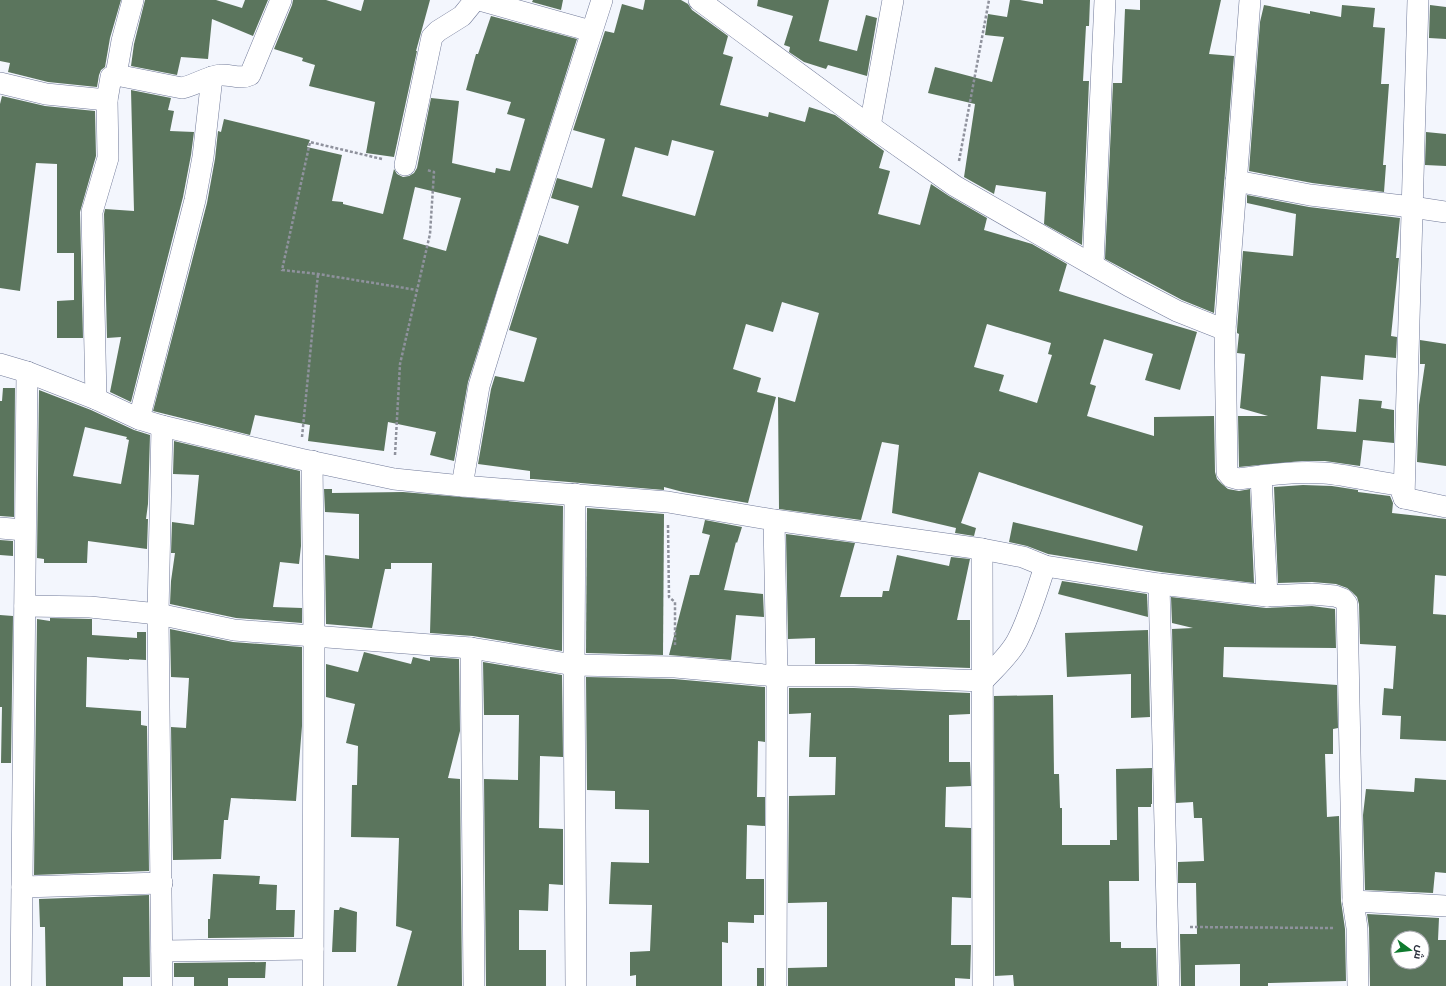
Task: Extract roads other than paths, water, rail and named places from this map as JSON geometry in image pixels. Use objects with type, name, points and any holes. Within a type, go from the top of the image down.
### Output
[{"type":"street","points":[[116,75],[122,41],[133,0]]},
{"type":"street","points":[[96,399],[92,212],[108,158],[107,100],[111,77],[116,75],[182,88],[192,86],[212,77],[229,75],[245,78],[250,75],[281,0]]},
{"type":"street","points":[[405,165],[432,37],[438,31],[462,16],[475,0]]},
{"type":"street","points":[[479,0],[591,31]]},
{"type":"street","points":[[462,486],[479,386],[602,0]]},
{"type":"street","points":[[699,0],[870,126],[955,186],[1129,286],[1177,311],[1225,330]]},
{"type":"street","points":[[870,126],[893,0]]},
{"type":"street","points":[[1093,265],[1105,0]]},
{"type":"street","points":[[1250,0],[1225,330],[1227,472],[1231,477],[1238,479],[1306,472],[1324,473],[1377,483],[1399,485],[1404,498]]},
{"type":"street","points":[[1404,498],[1418,0]]},
{"type":"street","points":[[139,419],[196,200],[203,157],[212,77]]},
{"type":"street","points":[[0,83],[46,94],[107,100]]},
{"type":"street","points":[[1236,181],[1310,195],[1446,212]]},
{"type":"street","points":[[0,364],[27,372],[96,399],[139,419],[162,426],[394,479],[462,486],[668,502],[774,520],[982,549],[1023,557],[1046,566],[1159,584],[1267,596],[1312,594],[1335,596],[1343,599],[1347,604],[1353,901],[1357,928],[1358,986]]},
{"type":"street","points":[[21,986],[25,606],[24,530],[27,372]]},
{"type":"street","points":[[162,426],[158,614],[162,986]]},
{"type":"street","points":[[306,460],[314,636],[313,986]]},
{"type":"street","points":[[1261,476],[1267,596]]},
{"type":"street","points":[[575,494],[574,665],[576,986]]},
{"type":"street","points":[[1404,498],[1446,507]]},
{"type":"street","points":[[774,520],[777,676],[776,986]]},
{"type":"street","points":[[0,528],[24,530]]},
{"type":"street","points":[[982,549],[983,986]]},
{"type":"street","points":[[25,606],[90,606],[158,614],[234,630],[471,648],[574,665],[675,668],[777,676],[854,676],[982,682],[1000,663],[1016,642],[1026,620],[1046,566]]},
{"type":"street","points":[[1159,584],[1169,986]]},
{"type":"street","points":[[471,648],[474,986]]},
{"type":"street","points":[[22,887],[162,883]]},
{"type":"street","points":[[1353,901],[1446,906]]},
{"type":"street","points":[[162,951],[313,949]]}]
